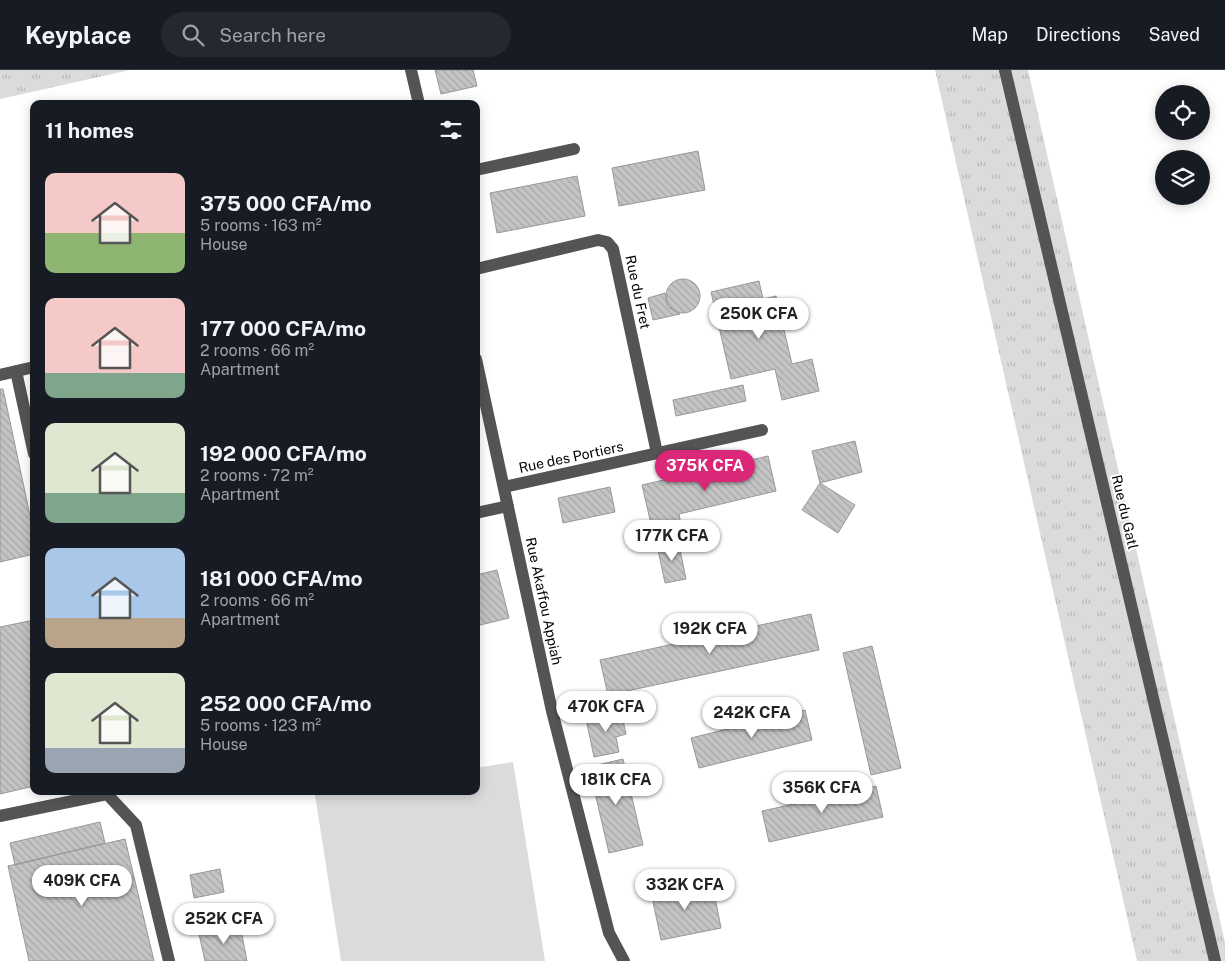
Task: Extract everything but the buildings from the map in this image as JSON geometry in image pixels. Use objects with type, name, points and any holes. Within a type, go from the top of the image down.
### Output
[{"type":"lane","points":[[411,70],[418,100]]},
{"type":"lane","name":"Rue du Gatl","points":[[1005,70],[1215,961]]},
{"type":"lane","points":[[480,169],[574,149]]},
{"type":"lane","name":"Rue du Fret","points":[[480,268],[598,240],[607,242],[613,249],[657,453]]},
{"type":"lane","points":[[0,375],[30,368]]},
{"type":"lane","points":[[16,371],[30,436]]},
{"type":"lane","name":"Rue Akaffou Appiah","points":[[480,377],[552,711],[609,933],[624,961]]},
{"type":"lane","name":"Rue des Portiers","points":[[504,487],[762,430]]},
{"type":"lane","points":[[480,512],[508,506]]},
{"type":"lane","points":[[0,816],[98,795]]},
{"type":"lane","points":[[109,795],[136,825],[169,961]]},
{"type":"green space","points":[[0,70],[130,70],[0,99]]},
{"type":"green space","points":[[935,70],[1028,70],[1225,943],[1225,961],[1137,961]]},
{"type":"green space","points":[[513,762],[545,961],[341,961],[315,795],[480,795],[480,767]]}]
